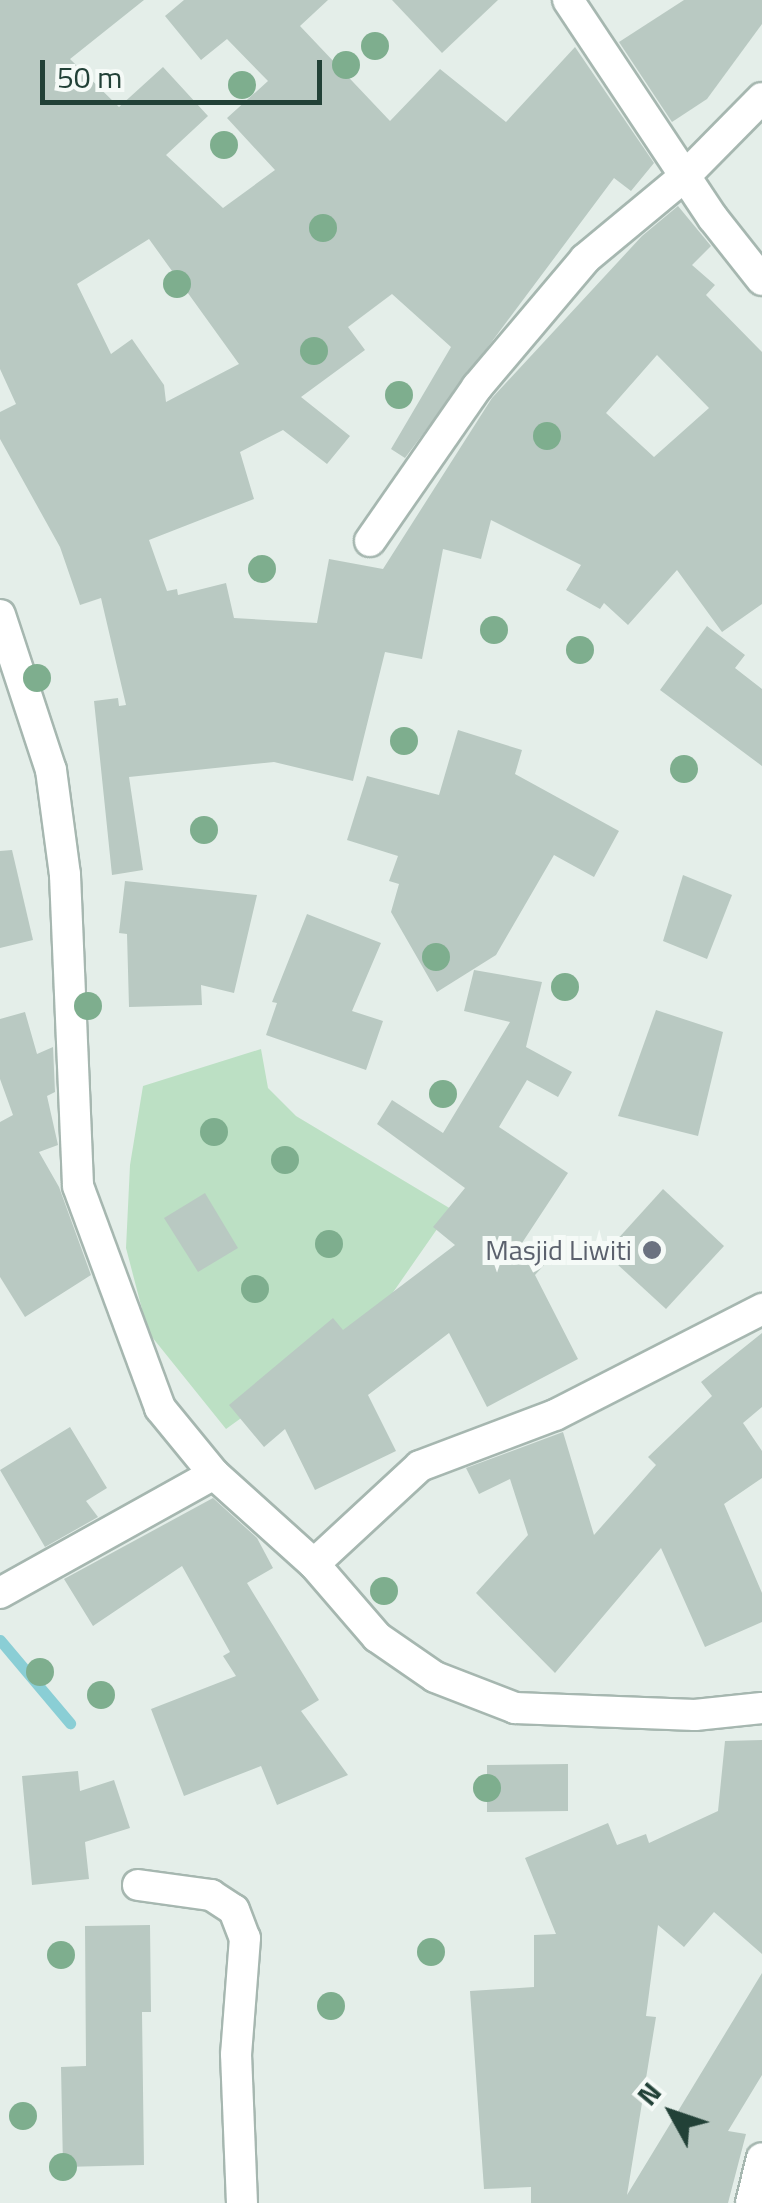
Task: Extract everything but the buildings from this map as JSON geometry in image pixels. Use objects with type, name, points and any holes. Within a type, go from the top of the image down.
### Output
[{"type":"street","points":[[568,0],[686,176],[762,280]]},
{"type":"street","points":[[370,541],[477,387],[585,259],[686,176],[762,98]]},
{"type":"street","points":[[0,614],[53,788],[72,995],[78,1186],[160,1408],[214,1474],[314,1564],[376,1638],[435,1677],[515,1708],[695,1715],[762,1708]]},
{"type":"street","points":[[314,1564],[420,1466],[555,1416],[762,1309]]},
{"type":"street","points":[[0,1593],[214,1474]]},
{"type":"street","points":[[138,1884],[211,1895],[234,1910],[245,1938],[236,2054],[242,2203]]},
{"type":"street","points":[[751,2203],[762,2158]]},
{"type":"green space","points":[[261,1049],[268,1088],[296,1116],[451,1209],[371,1324],[226,1429],[148,1332],[126,1248],[130,1165],[143,1086]]},
{"type":"waterway","points":[[0,1640],[70,1723]]},
{"type":"place","name":"Masjid Liwiti","points":[[652,1250]]}]
